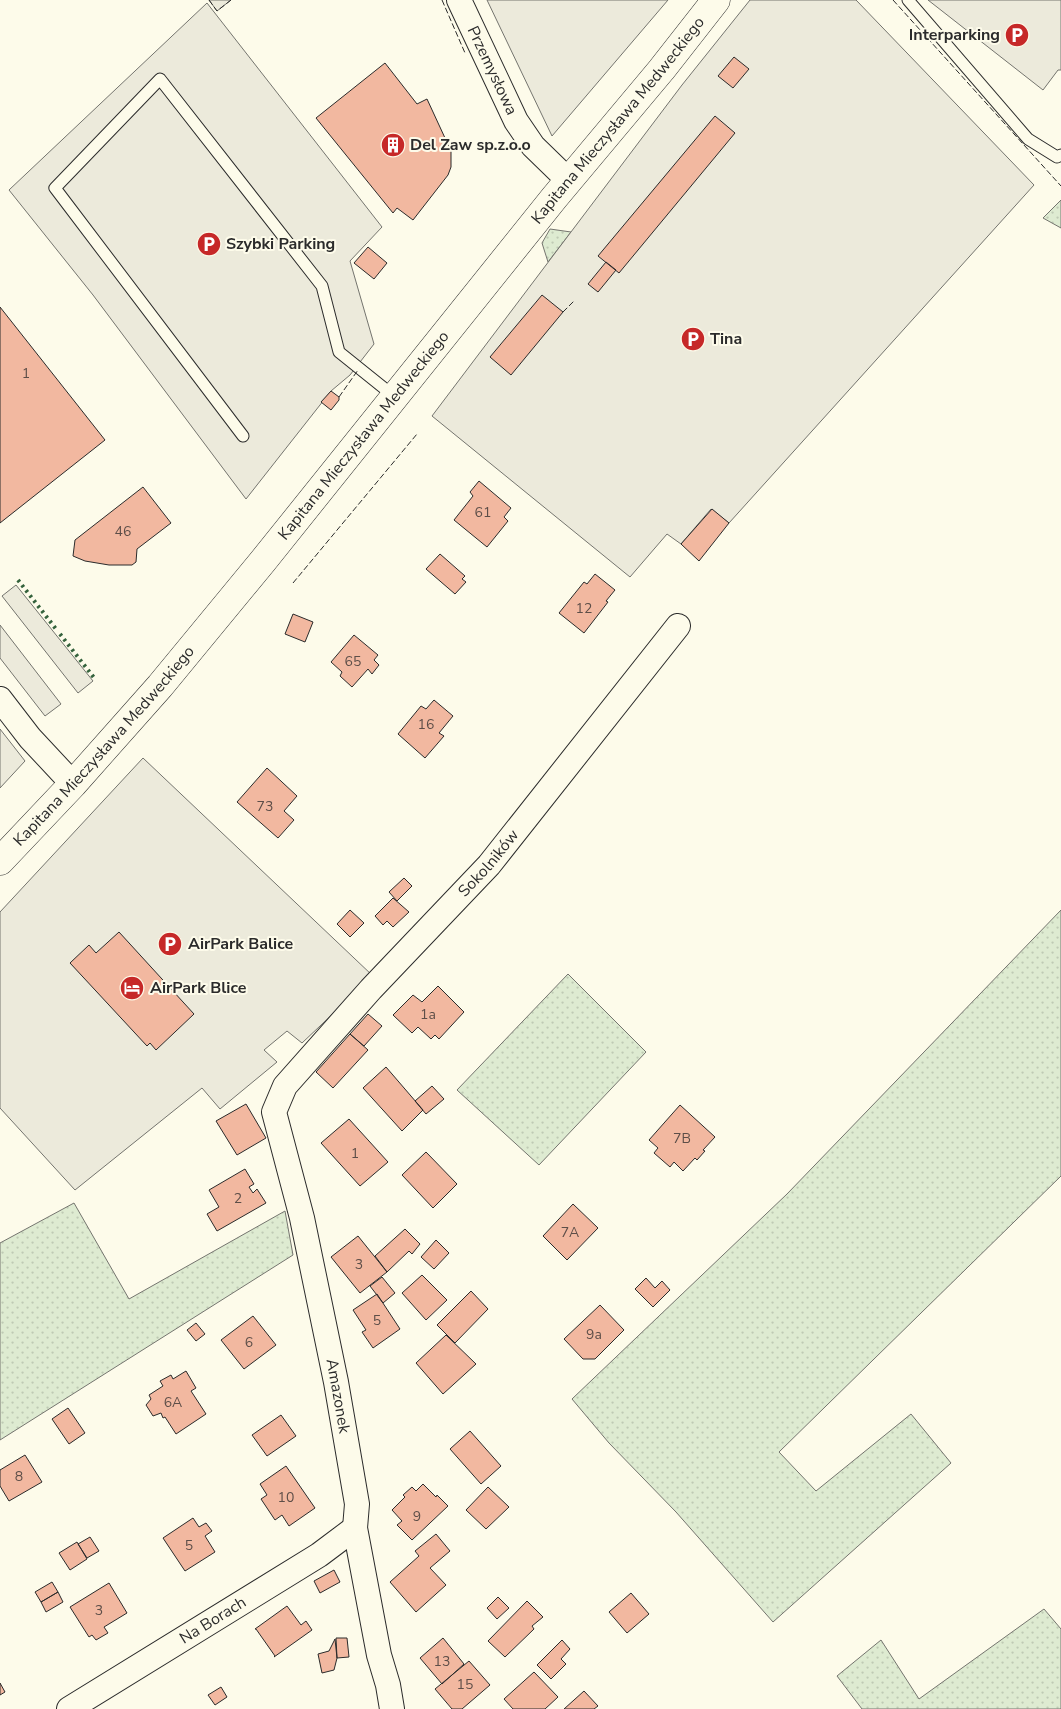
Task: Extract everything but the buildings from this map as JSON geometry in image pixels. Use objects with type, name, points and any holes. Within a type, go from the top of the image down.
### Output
[{"type":"main road","name":"Kapitana Mieczysława Medweckiego","points":[[0,861],[74,784],[160,686],[716,0]]},
{"type":"street","name":"Przemysłowa","points":[[459,0],[516,121],[533,146],[569,181]]},
{"type":"street","name":"Sokolników","points":[[285,1086],[371,989],[489,865],[678,626]]},
{"type":"street","points":[[0,699],[30,738],[74,784]]},
{"type":"street","name":"Amazonek","points":[[285,1086],[274,1112],[302,1218],[336,1382],[357,1504],[355,1528],[379,1655],[388,1685],[392,1709]]},
{"type":"street","name":"Na Borach","points":[[69,1709],[319,1555],[355,1528]]},
{"type":"lane","points":[[908,0],[1028,139],[1057,157],[1061,155]]},
{"type":"lane","points":[[243,436],[55,188],[160,79],[322,286],[339,352],[395,398]]},
{"type":"green space","points":[[1061,200],[1061,228],[1043,218]]},
{"type":"green space","points":[[550,229],[571,232],[548,262],[542,243]]},
{"type":"green space","points":[[1061,910],[1061,1176],[779,1452],[816,1491],[911,1414],[951,1463],[773,1622],[676,1512],[609,1443],[572,1399],[787,1194]]},
{"type":"green space","points":[[568,974],[646,1052],[539,1165],[457,1090]]},
{"type":"green space","points":[[74,1203],[129,1299],[285,1211],[293,1255],[0,1440],[0,1243]]},
{"type":"green space","points":[[1044,1609],[1061,1629],[1061,1709],[862,1709],[837,1676],[881,1640],[919,1699]]},
{"type":"shaded area","points":[[209,0],[231,0],[217,11]]},
{"type":"shaded area","points":[[487,0],[668,0],[552,136]]},
{"type":"shaded area","name":"Tina","points":[[750,0],[856,0],[1034,185],[729,523],[711,509],[681,544],[667,534],[630,577],[432,416],[682,85]]},
{"type":"shaded area","name":"Interparking","points":[[928,0],[1061,0],[1061,70],[1058,70],[1043,90]]},
{"type":"shaded area","name":"Szybki Parking","points":[[207,3],[382,227],[350,261],[374,344],[350,375],[331,391],[246,499],[93,295],[9,190]]},
{"type":"shaded area","points":[[16,585],[93,681],[78,693],[2,596]]},
{"type":"shaded area","points":[[0,625],[61,704],[45,716],[0,658]]},
{"type":"shaded area","points":[[0,729],[25,761],[0,788]]},
{"type":"shaded area","name":"AirPark Balice","points":[[143,758],[373,976],[302,1043],[287,1031],[264,1050],[277,1062],[220,1109],[202,1088],[75,1190],[0,1108],[0,912]]},
{"type":"hedge","points":[[18,580],[56,629]]},
{"type":"hedge","points":[[60,634],[95,679]]},
{"type":"fence","points":[[209,0],[217,11],[231,0]]},
{"type":"fence","points":[[442,0],[465,53]]},
{"type":"fence","points":[[893,0],[1061,186]]},
{"type":"fence","points":[[563,312],[575,300]]},
{"type":"fence","points":[[339,397],[358,370]]},
{"type":"fence","points":[[293,583],[417,434]]},
{"type":"place","name":"Interparking","points":[[1017,35]]},
{"type":"place","name":"Del Zaw sp.z.o.o","points":[[393,145]]},
{"type":"place","name":"Szybki Parking","points":[[209,244]]},
{"type":"place","name":"Tina","points":[[693,339]]},
{"type":"place","name":"AirPark Balice","points":[[170,944]]},
{"type":"place","name":"AirPark Blice","points":[[132,988]]}]
